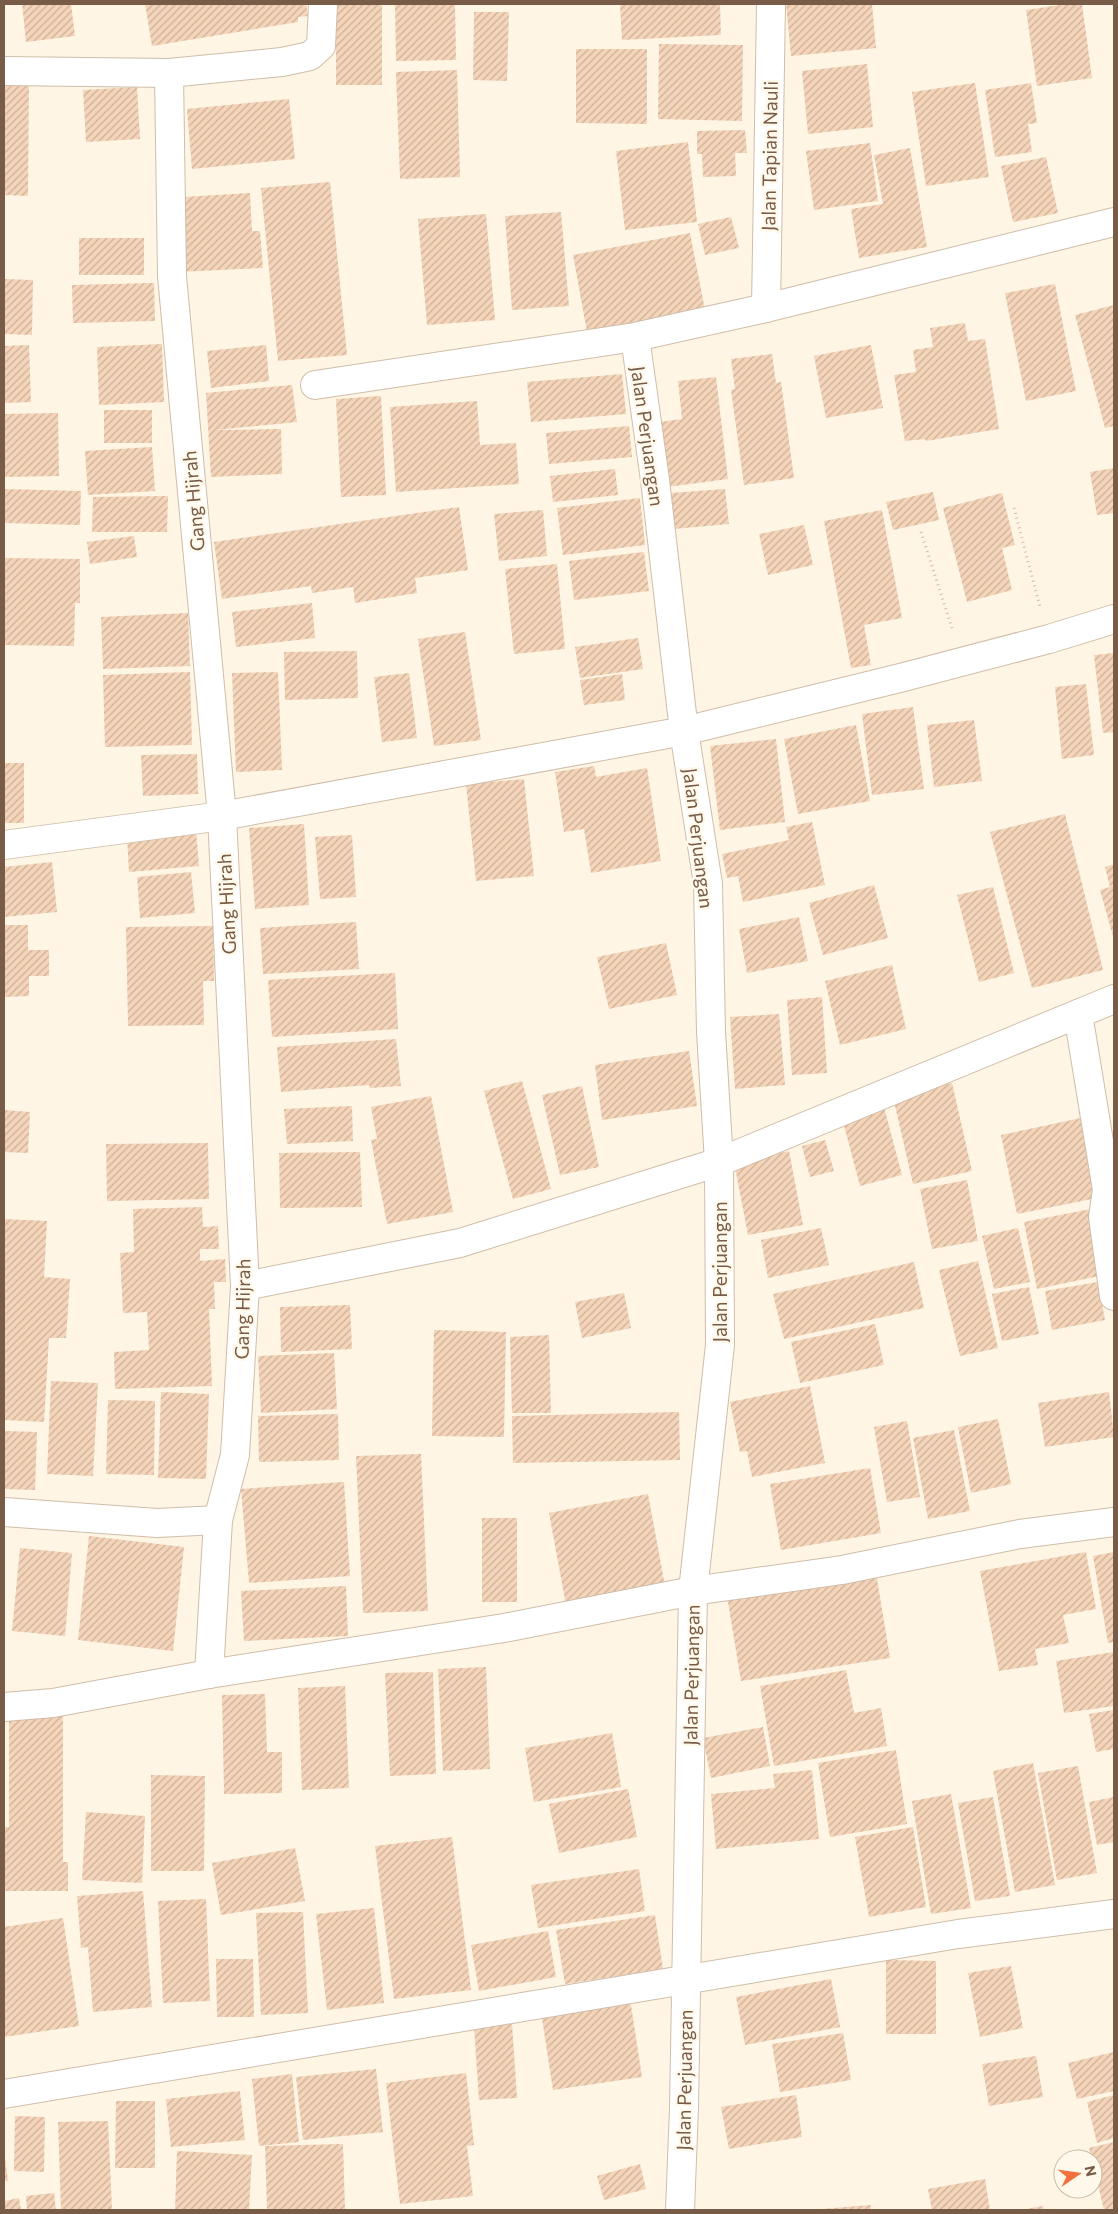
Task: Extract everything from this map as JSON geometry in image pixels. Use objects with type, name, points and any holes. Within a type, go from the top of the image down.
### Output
[{"type":"street","points":[[4,71],[170,73],[282,62],[310,56],[321,46],[322,4]]},
{"type":"street","name":"Jalan Tapian Nauli","points":[[766,308],[771,4]]},
{"type":"street","name":"Gang Hijrah","points":[[170,73],[172,276],[222,816],[245,1286],[235,1455],[218,1520],[209,1674]]},
{"type":"street","points":[[315,385],[635,337],[766,308],[1114,222]]},
{"type":"street","name":"Jalan Perjuangan","points":[[635,337],[655,480],[684,731],[708,884],[711,1032],[719,1162],[720,1345],[693,1591],[680,2210]]},
{"type":"street","points":[[4,845],[222,816],[684,731],[900,678],[962,660],[1048,639],[1114,619]]},
{"type":"street","points":[[245,1286],[460,1243],[719,1162],[1114,999]]},
{"type":"street","points":[[1078,1014],[1111,1189],[1104,1217],[1114,1296]]},
{"type":"street","points":[[4,1512],[157,1523],[218,1520]]},
{"type":"street","points":[[4,1707],[53,1703],[209,1674],[504,1628],[693,1591],[842,1570],[1020,1534],[1114,1522]]},
{"type":"street","points":[[4,2094],[958,1934],[1114,1914]]},
{"type":"path","points":[[1014,508],[1048,639]]},
{"type":"path","points":[[920,532],[962,660]]},
{"type":"building","points":[[22,4],[71,4],[75,36],[26,42]]},
{"type":"building","points":[[145,4],[306,4],[308,16],[298,17],[298,22],[152,46]]},
{"type":"building","points":[[336,4],[382,4],[382,85],[336,85]]},
{"type":"building","points":[[395,4],[455,4],[456,60],[396,61]]},
{"type":"building","points":[[620,4],[720,4],[721,35],[622,40]]},
{"type":"building","points":[[786,4],[872,4],[876,48],[791,56]]},
{"type":"building","points":[[1067,4],[1082,4],[1092,78],[1037,86],[1026,10]]},
{"type":"building","points":[[474,12],[509,12],[507,81],[473,80]]},
{"type":"building","points":[[659,44],[743,45],[742,121],[658,119]]},
{"type":"building","points":[[576,49],[647,49],[647,124],[576,123]]},
{"type":"building","points":[[867,64],[873,127],[808,134],[802,71]]},
{"type":"building","points":[[457,70],[460,177],[400,179],[396,72]]},
{"type":"building","points":[[4,81],[29,81],[28,196],[4,195]]},
{"type":"building","points":[[975,83],[989,177],[926,186],[912,92]]},
{"type":"building","points":[[1031,83],[1037,123],[1028,124],[1032,152],[995,157],[985,90]]},
{"type":"building","points":[[137,87],[140,139],[86,142],[83,90]]},
{"type":"building","points":[[289,99],[295,159],[192,169],[187,109]]},
{"type":"building","points":[[745,130],[747,153],[735,153],[736,176],[703,177],[702,154],[697,154],[697,131]]},
{"type":"building","points":[[688,142],[697,222],[625,230],[616,151]]},
{"type":"building","points":[[870,143],[878,201],[814,210],[806,151]]},
{"type":"building","points":[[910,148],[927,247],[859,258],[851,209],[883,204],[874,155]]},
{"type":"building","points":[[1046,157],[1058,213],[1013,222],[1001,166]]},
{"type":"building","points":[[330,182],[347,355],[278,361],[261,188]]},
{"type":"building","points":[[250,193],[252,231],[260,231],[263,268],[179,272],[177,236],[185,235],[183,197]]},
{"type":"building","points":[[561,212],[569,306],[512,310],[505,216]]},
{"type":"building","points":[[486,214],[495,320],[427,325],[418,219]]},
{"type":"building","points":[[731,217],[739,248],[705,255],[698,224]]},
{"type":"building","points":[[690,233],[705,310],[587,332],[573,255]]},
{"type":"building","points":[[79,238],[144,238],[144,275],[79,275]]},
{"type":"building","points":[[4,279],[33,280],[32,335],[4,334]]},
{"type":"building","points":[[154,283],[155,321],[73,323],[72,285]]},
{"type":"building","points":[[1055,284],[1076,391],[1026,401],[1005,293]]},
{"type":"building","points":[[1114,305],[1114,426],[1105,428],[1075,315]]},
{"type":"building","points":[[965,323],[968,341],[985,339],[999,429],[926,441],[925,439],[905,441],[894,375],[916,372],[913,350],[933,347],[930,328]]},
{"type":"building","points":[[162,344],[164,402],[99,405],[97,347]]},
{"type":"building","points":[[29,345],[31,402],[4,403],[4,346]]},
{"type":"building","points":[[266,345],[269,381],[211,388],[207,351]]},
{"type":"building","points":[[871,345],[883,408],[826,418],[814,356]]},
{"type":"building","points":[[772,354],[776,383],[781,382],[794,478],[744,485],[731,390],[735,389],[731,359]]},
{"type":"building","points":[[622,374],[626,414],[531,422],[527,382]]},
{"type":"building","points":[[716,377],[728,479],[667,487],[659,422],[682,419],[678,381]]},
{"type":"building","points":[[292,385],[297,422],[215,430],[281,429],[282,474],[211,477],[206,393]]},
{"type":"building","points":[[381,396],[386,495],[341,497],[336,399]]},
{"type":"building","points":[[477,401],[480,445],[516,443],[519,484],[396,492],[390,407]]},
{"type":"building","points":[[104,410],[152,410],[152,443],[104,443]]},
{"type":"building","points":[[58,413],[59,476],[4,477],[4,414]]},
{"type":"building","points":[[629,426],[632,457],[549,464],[546,433]]},
{"type":"building","points":[[152,447],[155,491],[88,495],[85,451]]},
{"type":"building","points":[[1114,468],[1114,513],[1097,515],[1090,472]]},
{"type":"building","points":[[615,469],[618,495],[553,502],[550,476]]},
{"type":"building","points":[[4,489],[81,491],[80,525],[4,523]]},
{"type":"building","points":[[725,489],[729,524],[674,529],[671,493]]},
{"type":"building","points":[[933,492],[939,520],[893,530],[886,502]]},
{"type":"building","points":[[1002,493],[1015,545],[1002,548],[1012,590],[967,602],[943,508]]},
{"type":"building","points":[[168,496],[167,532],[92,532],[93,497]]},
{"type":"building","points":[[640,498],[645,545],[563,555],[557,508]]},
{"type":"building","points":[[459,507],[468,570],[415,578],[417,593],[355,603],[353,587],[312,593],[311,586],[222,599],[214,542]]},
{"type":"building","points":[[543,510],[547,556],[499,561],[494,514]]},
{"type":"building","points":[[882,510],[902,618],[864,625],[871,665],[851,668],[824,521]]},
{"type":"building","points":[[804,525],[813,565],[768,575],[759,534]]},
{"type":"building","points":[[134,536],[137,557],[90,564],[87,542]]},
{"type":"building","points":[[644,552],[649,591],[574,600],[569,561]]},
{"type":"building","points":[[4,558],[80,559],[80,603],[75,603],[74,646],[4,645]]},
{"type":"building","points":[[557,564],[565,649],[514,654],[505,569]]},
{"type":"building","points":[[312,603],[315,638],[236,647],[232,612]]},
{"type":"building","points":[[188,613],[190,666],[103,669],[101,617]]},
{"type":"building","points":[[465,632],[481,740],[434,746],[418,639]]},
{"type":"building","points":[[638,638],[643,669],[580,678],[575,647]]},
{"type":"building","points":[[357,651],[358,698],[285,700],[284,652]]},
{"type":"building","points":[[1114,653],[1114,732],[1103,733],[1094,655]]},
{"type":"building","points":[[190,672],[192,745],[105,747],[103,675]]},
{"type":"building","points":[[278,672],[282,770],[236,772],[232,673]]},
{"type":"building","points":[[409,673],[417,738],[382,742],[374,677]]},
{"type":"building","points":[[622,674],[625,700],[584,705],[580,680]]},
{"type":"building","points":[[1086,684],[1094,755],[1062,759],[1055,687]]},
{"type":"building","points":[[913,707],[924,789],[872,795],[862,714]]},
{"type":"building","points":[[974,720],[982,781],[934,787],[927,725]]},
{"type":"building","points":[[856,725],[870,801],[798,814],[784,739]]},
{"type":"building","points":[[776,739],[785,822],[720,830],[710,746]]},
{"type":"building","points":[[197,754],[198,794],[143,796],[141,755]]},
{"type":"building","points":[[4,763],[24,763],[24,823],[4,823]]},
{"type":"building","points":[[594,766],[596,777],[647,768],[661,861],[591,873],[584,829],[564,832],[555,772]]},
{"type":"building","points":[[524,779],[534,876],[476,881],[466,784]]},
{"type":"building","points":[[1065,814],[1103,970],[1032,988],[990,832]]},
{"type":"building","points":[[812,822],[825,885],[743,902],[738,876],[727,878],[722,854],[789,840],[786,827]]},
{"type":"building","points":[[304,824],[309,905],[255,909],[249,828]]},
{"type":"building","points":[[196,831],[199,866],[129,872],[127,836]]},
{"type":"building","points":[[352,835],[356,897],[320,899],[315,837]]},
{"type":"building","points":[[52,862],[57,912],[4,917],[4,867]]},
{"type":"building","points":[[1114,864],[1114,940],[1100,890],[1110,887],[1105,867]]},
{"type":"building","points":[[191,872],[195,913],[140,918],[137,877]]},
{"type":"building","points":[[874,885],[888,938],[823,955],[809,903]]},
{"type":"building","points":[[993,887],[1014,973],[979,982],[957,895]]},
{"type":"building","points":[[799,917],[808,961],[747,973],[739,929]]},
{"type":"building","points":[[356,922],[359,969],[263,974],[260,928]]},
{"type":"building","points":[[4,925],[28,925],[28,950],[49,950],[49,976],[29,976],[29,996],[4,997]]},
{"type":"building","points":[[213,926],[214,981],[203,981],[204,1025],[128,1026],[126,927]]},
{"type":"building","points":[[666,943],[677,995],[609,1009],[597,957]]},
{"type":"building","points":[[892,965],[906,1029],[840,1045],[825,981]]},
{"type":"building","points":[[395,973],[398,1029],[272,1037],[268,980]]},
{"type":"building","points":[[822,997],[827,1073],[792,1075],[787,1000]]},
{"type":"building","points":[[779,1014],[785,1085],[735,1089],[730,1017]]},
{"type":"building","points":[[396,1039],[401,1086],[370,1088],[369,1085],[281,1092],[277,1047]]},
{"type":"building","points":[[689,1051],[697,1106],[602,1120],[595,1065]]},
{"type":"building","points":[[522,1081],[551,1189],[513,1199],[484,1091]]},
{"type":"building","points":[[952,1083],[972,1171],[913,1184],[893,1097]]},
{"type":"building","points":[[582,1086],[599,1167],[560,1175],[542,1095]]},
{"type":"building","points":[[431,1096],[453,1212],[387,1224],[371,1140],[377,1139],[371,1107]]},
{"type":"building","points":[[352,1106],[353,1141],[287,1144],[284,1109]]},
{"type":"building","points":[[884,1107],[902,1175],[860,1186],[842,1118]]},
{"type":"building","points":[[4,1110],[30,1112],[28,1153],[4,1152]]},
{"type":"building","points":[[1081,1118],[1097,1198],[1017,1214],[1001,1135]]},
{"type":"building","points":[[825,1140],[834,1171],[810,1177],[802,1146]]},
{"type":"building","points":[[208,1143],[209,1199],[107,1201],[106,1144]]},
{"type":"building","points":[[789,1151],[803,1225],[748,1235],[734,1162]]},
{"type":"building","points":[[360,1152],[362,1207],[280,1208],[279,1153]]},
{"type":"building","points":[[967,1180],[978,1241],[932,1249],[920,1189]]},
{"type":"building","points":[[202,1207],[203,1227],[218,1226],[219,1249],[200,1249],[200,1261],[225,1259],[226,1282],[214,1282],[215,1309],[209,1309],[212,1386],[115,1389],[114,1352],[149,1350],[147,1312],[123,1313],[120,1253],[134,1252],[133,1209]]},
{"type":"building","points":[[1091,1209],[1104,1275],[1037,1289],[1024,1222]]},
{"type":"building","points":[[4,1219],[47,1221],[44,1277],[70,1279],[66,1338],[49,1338],[44,1422],[4,1420]]},
{"type":"building","points":[[821,1228],[829,1265],[768,1278],[761,1240]]},
{"type":"building","points":[[1018,1228],[1030,1282],[994,1289],[982,1236]]},
{"type":"building","points":[[978,1261],[998,1348],[960,1356],[939,1270]]},
{"type":"building","points":[[914,1262],[924,1308],[784,1339],[773,1294]]},
{"type":"building","points":[[1098,1282],[1105,1320],[1052,1330],[1045,1291]]},
{"type":"building","points":[[1029,1287],[1039,1334],[1002,1341],[992,1294]]},
{"type":"building","points":[[624,1293],[631,1328],[582,1338],[575,1302]]},
{"type":"building","points":[[350,1305],[352,1349],[281,1352],[280,1307]]},
{"type":"building","points":[[875,1324],[884,1365],[800,1383],[791,1342]]},
{"type":"building","points":[[434,1330],[506,1332],[504,1437],[432,1436]]},
{"type":"building","points":[[549,1335],[551,1413],[512,1413],[510,1337]]},
{"type":"building","points":[[334,1353],[337,1409],[261,1413],[258,1356]]},
{"type":"building","points":[[51,1381],[98,1383],[93,1476],[47,1474]]},
{"type":"building","points":[[810,1386],[825,1463],[752,1477],[747,1451],[740,1452],[730,1402]]},
{"type":"building","points":[[161,1392],[209,1394],[206,1479],[158,1478]]},
{"type":"building","points":[[1109,1392],[1114,1437],[1045,1447],[1038,1403]]},
{"type":"building","points":[[108,1400],[155,1401],[154,1475],[106,1474]]},
{"type":"building","points":[[679,1412],[680,1460],[513,1463],[512,1416]]},
{"type":"building","points":[[338,1414],[339,1460],[259,1462],[258,1416]]},
{"type":"building","points":[[998,1419],[1011,1484],[971,1493],[958,1427]]},
{"type":"building","points":[[907,1421],[920,1497],[887,1502],[874,1427]]},
{"type":"building","points":[[954,1430],[970,1511],[928,1519],[913,1438]]},
{"type":"building","points":[[4,1431],[37,1432],[35,1490],[4,1489]]},
{"type":"building","points":[[421,1454],[428,1611],[363,1613],[356,1456]]},
{"type":"building","points":[[870,1468],[881,1533],[781,1550],[770,1484]]},
{"type":"building","points":[[344,1482],[350,1576],[249,1583],[241,1489]]},
{"type":"building","points":[[648,1494],[665,1586],[566,1605],[549,1513]]},
{"type":"building","points":[[482,1518],[517,1518],[517,1602],[482,1602]]},
{"type":"building","points":[[89,1536],[184,1547],[173,1651],[78,1640]]},
{"type":"building","points":[[20,1548],[72,1553],[65,1636],[12,1631]]},
{"type":"building","points":[[1086,1552],[1096,1609],[1063,1615],[1069,1643],[1035,1649],[1038,1665],[999,1671],[980,1571]]},
{"type":"building","points":[[1114,1552],[1114,1642],[1108,1643],[1093,1556]]},
{"type":"building","points":[[876,1573],[890,1658],[741,1681],[727,1596]]},
{"type":"building","points":[[346,1586],[348,1636],[244,1641],[241,1591]]},
{"type":"building","points":[[1114,1652],[1114,1706],[1064,1713],[1056,1661]]},
{"type":"building","points":[[486,1667],[490,1769],[443,1771],[438,1669]]},
{"type":"building","points":[[846,1670],[854,1713],[881,1708],[887,1746],[774,1766],[760,1686]]},
{"type":"building","points":[[433,1672],[436,1774],[390,1776],[385,1673]]},
{"type":"building","points":[[345,1686],[349,1788],[302,1790],[298,1688]]},
{"type":"building","points":[[265,1694],[267,1752],[282,1752],[282,1793],[224,1794],[222,1695]]},
{"type":"building","points":[[1114,1710],[1114,1749],[1096,1752],[1089,1714]]},
{"type":"building","points":[[9,1715],[63,1716],[63,1862],[68,1862],[68,1891],[4,1891],[4,1827],[9,1827]]},
{"type":"building","points":[[763,1727],[770,1766],[711,1778],[703,1738]]},
{"type":"building","points":[[612,1733],[621,1787],[534,1802],[525,1748]]},
{"type":"building","points":[[896,1750],[907,1824],[830,1837],[818,1763]]},
{"type":"building","points":[[1033,1763],[1055,1885],[1015,1892],[993,1771]]},
{"type":"building","points":[[1078,1766],[1097,1873],[1057,1880],[1038,1773]]},
{"type":"building","points":[[812,1770],[819,1839],[716,1849],[711,1794],[775,1788],[773,1774]]},
{"type":"building","points":[[151,1775],[205,1776],[204,1871],[151,1871]]},
{"type":"building","points":[[628,1789],[637,1837],[559,1853],[549,1804]]},
{"type":"building","points":[[951,1794],[971,1908],[931,1914],[912,1801]]},
{"type":"building","points":[[993,1797],[1010,1896],[975,1901],[958,1803]]},
{"type":"building","points":[[1114,1797],[1114,1842],[1097,1845],[1089,1802]]},
{"type":"building","points":[[86,1812],[145,1816],[142,1883],[82,1880]]},
{"type":"building","points":[[913,1827],[926,1907],[869,1917],[855,1837]]},
{"type":"building","points":[[452,1837],[471,1990],[394,1999],[375,1846]]},
{"type":"building","points":[[295,1848],[305,1901],[221,1915],[212,1863]]},
{"type":"building","points":[[639,1869],[645,1911],[538,1928],[531,1885]]},
{"type":"building","points":[[143,1891],[152,2007],[93,2012],[88,1947],[81,1948],[77,1896]]},
{"type":"building","points":[[206,1899],[210,2001],[163,2003],[158,1901]]},
{"type":"building","points":[[374,1908],[384,2003],[327,2010],[316,1914]]},
{"type":"building","points":[[303,1912],[308,2013],[261,2015],[256,1913]]},
{"type":"building","points":[[655,1915],[663,1969],[565,1984],[556,1930]]},
{"type":"building","points":[[63,1918],[79,2026],[4,2037],[4,1927]]},
{"type":"building","points":[[548,1931],[556,1977],[479,1991],[471,1945]]},
{"type":"building","points":[[216,1959],[253,1959],[254,2017],[217,2017]]},
{"type":"building","points":[[886,1960],[936,1961],[936,2034],[886,2034]]},
{"type":"building","points":[[1011,1966],[1023,2028],[980,2037],[968,1973]]},
{"type":"building","points":[[831,1979],[840,2027],[745,2045],[736,1997]]},
{"type":"building","points":[[630,1999],[642,2077],[553,2090],[541,2012]]},
{"type":"building","points":[[512,2024],[517,2098],[479,2100],[474,2026]]},
{"type":"building","points":[[843,2033],[851,2080],[780,2092],[772,2044]]},
{"type":"building","points":[[1114,2052],[1114,2091],[1077,2099],[1068,2063]]},
{"type":"building","points":[[1036,2056],[1043,2097],[989,2106],[982,2064]]},
{"type":"building","points":[[376,2069],[383,2132],[303,2140],[296,2077]]},
{"type":"building","points":[[466,2073],[474,2145],[467,2146],[473,2196],[400,2204],[386,2083]]},
{"type":"building","points":[[292,2074],[299,2142],[259,2146],[252,2079]]},
{"type":"building","points":[[240,2091],[245,2140],[171,2147],[166,2099]]},
{"type":"building","points":[[796,2095],[802,2137],[729,2149],[721,2107]]},
{"type":"building","points":[[1114,2095],[1114,2138],[1097,2143],[1087,2102]]},
{"type":"building","points":[[116,2101],[155,2101],[155,2168],[115,2168]]},
{"type":"building","points":[[15,2116],[45,2117],[44,2172],[14,2171]]},
{"type":"building","points":[[108,2121],[112,2210],[61,2210],[58,2122]]},
{"type":"building","points":[[1114,2142],[1114,2210],[1104,2210],[1101,2199],[1103,2199],[1103,2149],[1089,2148]]},
{"type":"building","points":[[343,2144],[345,2210],[267,2210],[265,2146]]},
{"type":"building","points":[[4,2151],[8,2181],[4,2181]]},
{"type":"building","points":[[177,2151],[252,2155],[249,2210],[175,2210]]},
{"type":"building","points":[[640,2164],[646,2189],[604,2200],[597,2176]]},
{"type":"building","points":[[985,2179],[990,2210],[932,2210],[928,2189]]},
{"type":"building","points":[[54,2193],[56,2210],[27,2210],[26,2196]]},
{"type":"building","points":[[19,2198],[21,2210],[4,2210],[4,2201]]},
{"type":"building","points":[[871,2205],[871,2210],[822,2210],[822,2209]]},
{"type":"building","points":[[1043,2206],[1044,2210],[1026,2209]]}]
